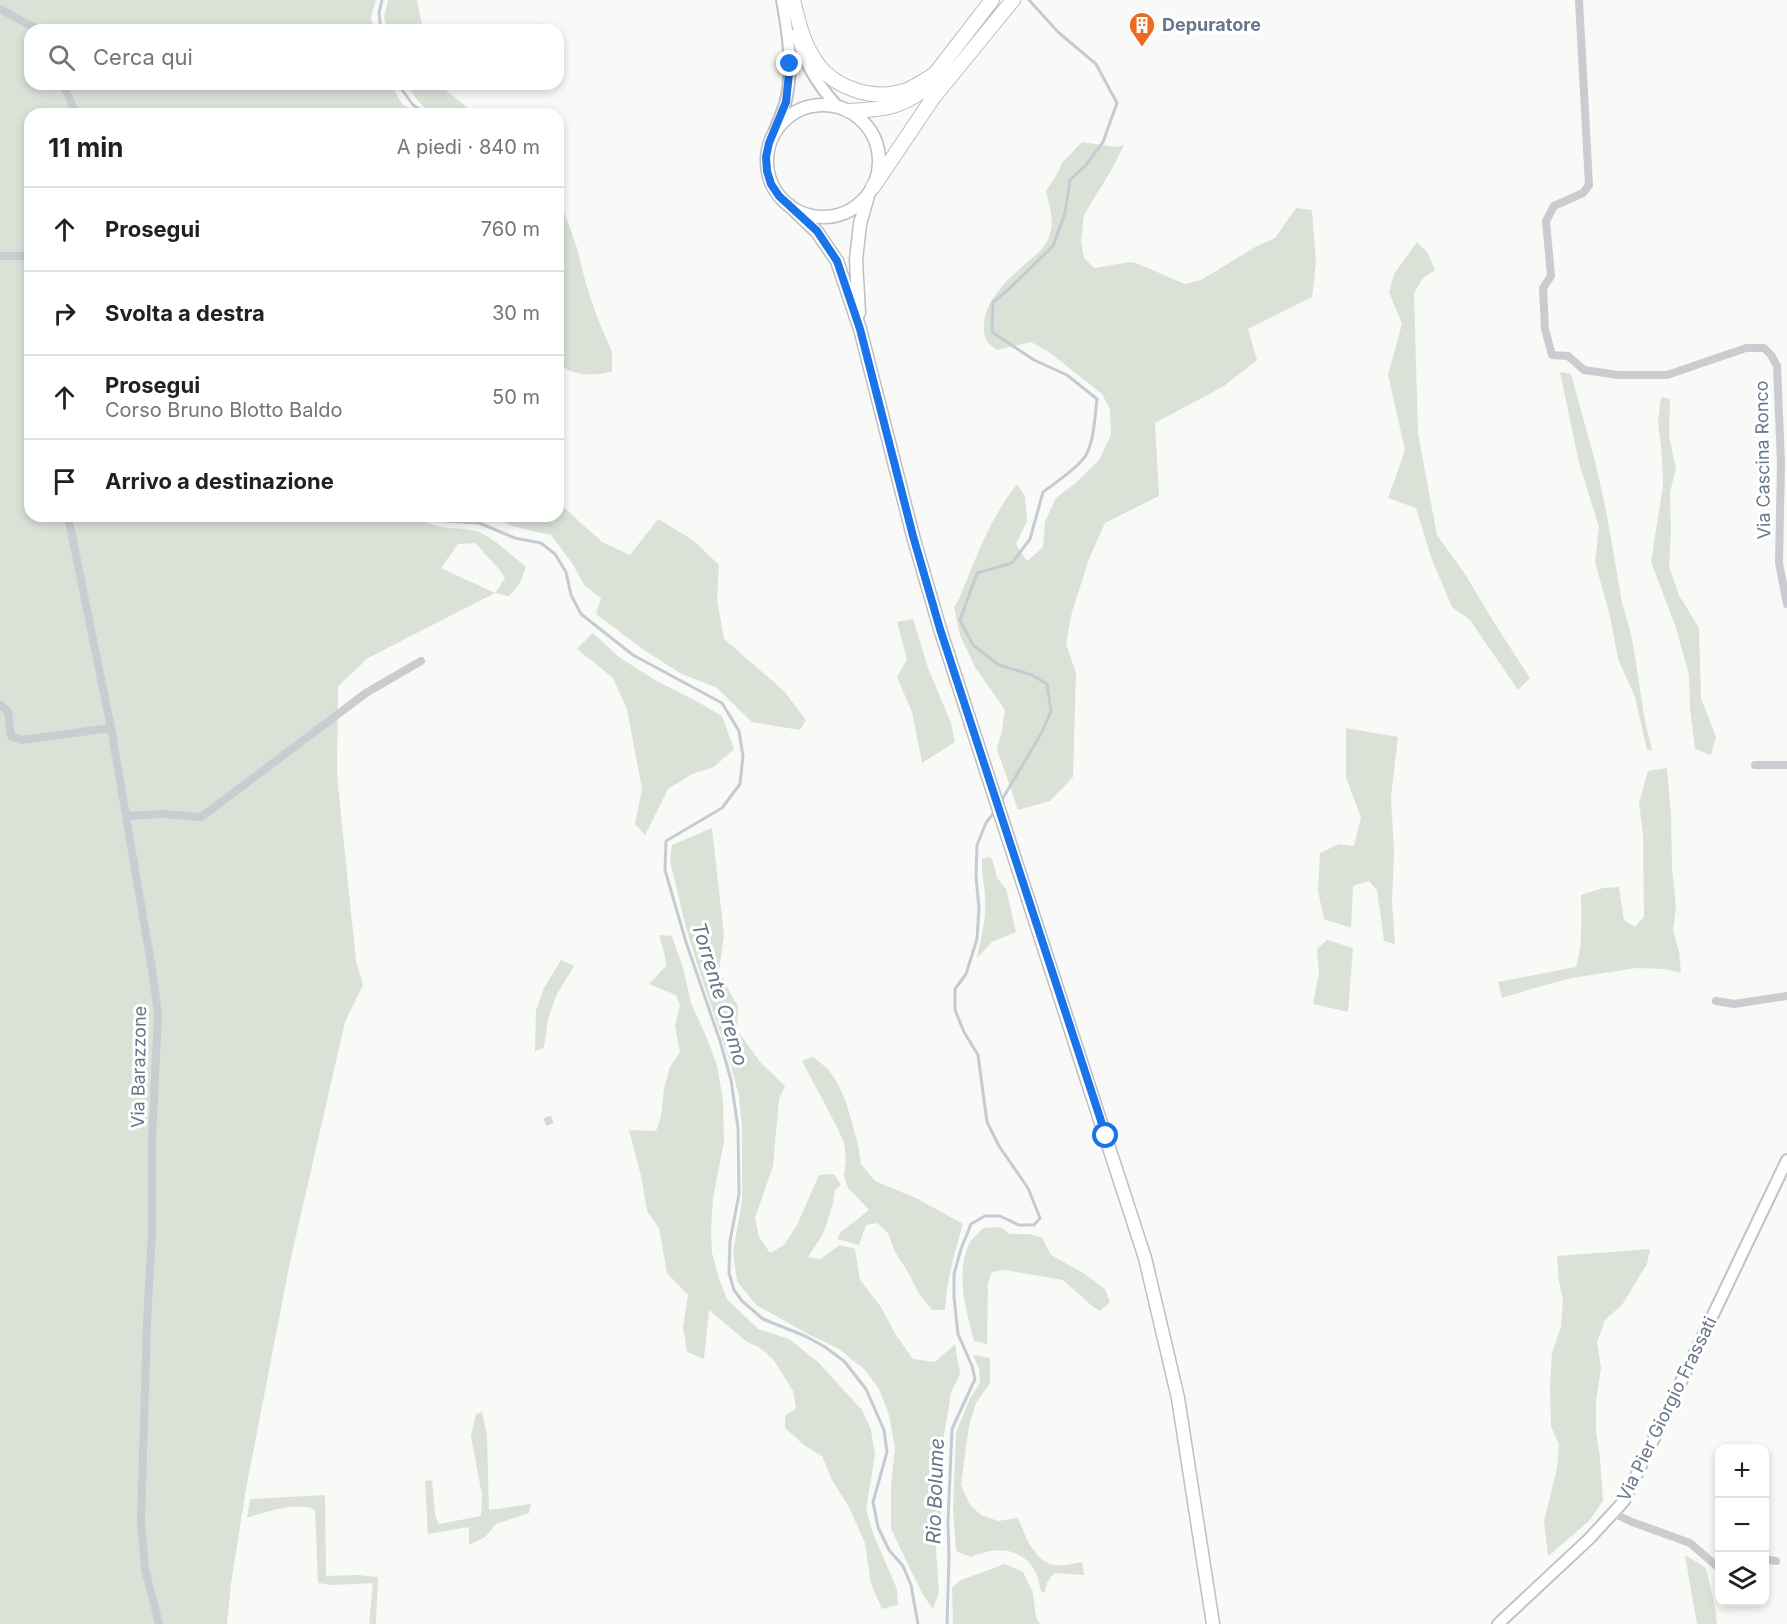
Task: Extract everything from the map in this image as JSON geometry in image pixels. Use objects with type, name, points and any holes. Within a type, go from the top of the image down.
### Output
[{"type":"highway","points":[[793,0],[802,33],[813,58],[831,78],[843,85],[870,93],[890,94],[908,89],[935,74]]},
{"type":"highway","points":[[843,108],[891,108],[908,101],[921,92],[992,0]]},
{"type":"highway","points":[[871,190],[933,98],[1010,2]]},
{"type":"main road","points":[[860,329],[856,260],[860,224],[878,173],[877,144],[871,130],[861,119],[843,108],[823,104],[809,106],[796,111],[775,130],[766,157],[767,171],[771,184],[779,196],[817,231],[837,261],[860,329],[940,629],[1145,1258],[1178,1398],[1214,1624]]},
{"type":"main road","points":[[789,206],[802,213],[831,216],[852,209],[871,190]]},
{"type":"street","points":[[784,0],[804,60],[822,90],[843,108]]},
{"type":"street","points":[[775,130],[786,102],[790,64],[784,0]]},
{"type":"street","name":"Via Cascina Ronco","points":[[1579,0],[1588,185],[1583,193],[1554,206],[1546,221],[1551,276],[1543,288],[1545,329],[1552,355],[1568,356],[1584,370],[1618,375],[1667,375],[1746,348],[1764,348],[1771,355],[1777,366],[1781,463],[1779,563],[1787,604]]},
{"type":"street","points":[[0,9],[28,24]]},
{"type":"street","points":[[66,90],[73,108]]},
{"type":"street","points":[[0,256],[24,255]]},
{"type":"street","name":"Via Barazzone","points":[[69,522],[111,728],[158,1013],[141,1522],[145,1569],[159,1624]]},
{"type":"street","points":[[126,816],[162,814],[201,817],[366,693],[421,661]]},
{"type":"street","points":[[0,705],[8,711],[11,736],[21,740],[111,728]]},
{"type":"street","points":[[1755,765],[1787,765]]},
{"type":"street","points":[[1716,1001],[1734,1004],[1787,996]]},
{"type":"street","name":"Via Pier Giorgio Frassati","points":[[1498,1624],[1589,1539],[1624,1500],[1787,1160]]},
{"type":"street","points":[[1613,1513],[1690,1543],[1715,1565]]},
{"type":"street","points":[[1769,1560],[1776,1561]]},
{"type":"shaded area","points":[[0,0],[376,0],[371,17],[373,24],[24,24],[24,90],[394,90],[402,104],[408,108],[24,108],[24,522],[425,522],[481,533],[526,567],[520,583],[509,596],[495,593],[364,660],[338,686],[337,775],[356,961],[363,985],[345,1022],[290,1262],[246,1489],[227,1624],[0,1624]],"holes":[[[475,543],[505,578],[495,593],[441,568],[458,544]]]},
{"type":"shaded area","points":[[388,0],[417,0],[422,24],[386,24],[384,18]]},
{"type":"shaded area","points":[[410,90],[446,90],[468,108],[427,108]]},
{"type":"shaded area","points":[[1082,142],[1115,147],[1124,145],[1084,215],[1081,241],[1084,258],[1094,268],[1130,262],[1185,284],[1201,280],[1257,246],[1275,238],[1296,208],[1312,210],[1316,263],[1312,297],[1248,329],[1257,360],[1224,386],[1155,423],[1159,496],[1105,523],[1089,559],[1072,612],[1066,644],[1076,673],[1073,777],[1050,801],[1018,810],[997,749],[1005,710],[975,667],[960,635],[954,607],[991,525],[1017,484],[1025,496],[1027,521],[1016,544],[1027,561],[1043,547],[1045,522],[1056,498],[1077,482],[1099,460],[1111,435],[1110,409],[1102,394],[1049,352],[1031,342],[997,350],[988,343],[984,333],[986,315],[993,298],[1047,241],[1052,222],[1046,191],[1062,163]]},
{"type":"shaded area","points":[[564,212],[597,317],[612,352],[612,372],[584,374],[564,367]]},
{"type":"shaded area","points":[[1417,242],[1427,252],[1435,270],[1423,278],[1414,293],[1418,433],[1437,535],[1465,574],[1530,678],[1518,690],[1470,620],[1452,607],[1432,560],[1416,508],[1388,498],[1405,450],[1388,375],[1402,324],[1389,292],[1394,274]]},
{"type":"shaded area","points":[[1560,372],[1571,374],[1595,461],[1622,602],[1632,638],[1652,750],[1647,750],[1635,697],[1618,659],[1610,616],[1595,562],[1599,527],[1579,463]]},
{"type":"shaded area","points":[[1661,397],[1670,399],[1669,436],[1676,469],[1670,492],[1669,567],[1679,595],[1699,628],[1701,698],[1716,737],[1711,755],[1695,749],[1689,675],[1676,628],[1651,562],[1663,486],[1658,422]]},
{"type":"shaded area","points":[[564,507],[602,542],[630,555],[658,519],[693,540],[719,565],[717,599],[724,639],[784,691],[806,720],[800,730],[752,722],[717,688],[680,673],[644,650],[596,614],[601,598],[585,586],[572,563],[551,535],[515,527],[504,522],[564,522]]},
{"type":"shaded area","points":[[913,619],[928,668],[951,723],[955,742],[922,763],[912,712],[897,677],[907,659],[897,622]]},
{"type":"shaded area","points":[[593,633],[619,657],[655,680],[722,716],[734,749],[714,767],[692,774],[668,789],[645,835],[635,824],[642,789],[627,709],[613,678],[577,649]]},
{"type":"shaded area","points":[[1346,728],[1398,737],[1391,797],[1394,854],[1392,902],[1395,944],[1384,941],[1377,890],[1369,881],[1353,886],[1351,928],[1324,919],[1318,891],[1320,853],[1339,844],[1354,846],[1361,818],[1346,777]]},
{"type":"shaded area","points":[[1667,768],[1676,908],[1673,931],[1679,951],[1681,973],[1666,969],[1636,968],[1572,978],[1502,998],[1498,982],[1576,967],[1581,940],[1581,895],[1603,888],[1619,887],[1624,920],[1635,927],[1644,917],[1643,835],[1639,803],[1648,771]]},
{"type":"shaded area","points":[[712,828],[724,935],[719,971],[738,1007],[737,1030],[761,1063],[785,1086],[779,1099],[773,1166],[755,1218],[759,1237],[770,1253],[784,1245],[797,1225],[819,1175],[834,1174],[841,1185],[835,1190],[823,1234],[808,1257],[820,1259],[840,1245],[855,1249],[860,1280],[881,1307],[896,1335],[913,1359],[935,1362],[955,1344],[960,1374],[951,1393],[940,1459],[943,1500],[936,1549],[939,1592],[933,1609],[923,1595],[891,1529],[891,1485],[895,1448],[889,1415],[879,1389],[865,1370],[839,1349],[756,1305],[737,1281],[733,1252],[742,1201],[742,1127],[739,1096],[686,928],[670,861],[672,845]]},
{"type":"shaded area","points":[[989,857],[993,861],[997,878],[1006,889],[1016,932],[992,942],[977,958],[985,912],[982,859]]},
{"type":"shaded area","points":[[659,935],[672,936],[683,968],[691,1003],[717,1065],[723,1101],[724,1142],[713,1198],[711,1227],[712,1253],[719,1278],[727,1299],[758,1329],[789,1339],[818,1362],[862,1410],[871,1430],[875,1455],[866,1510],[874,1536],[897,1589],[898,1605],[882,1609],[871,1584],[865,1543],[822,1456],[805,1446],[785,1428],[785,1416],[796,1408],[793,1391],[773,1359],[759,1347],[747,1342],[709,1310],[704,1359],[687,1352],[683,1327],[688,1295],[667,1273],[659,1228],[647,1211],[629,1130],[656,1131],[661,1117],[664,1089],[670,1067],[680,1052],[675,1026],[680,1005],[676,995],[649,984],[666,966]]},
{"type":"shaded area","points":[[1327,940],[1353,948],[1348,1012],[1313,1004],[1319,973],[1317,949]]},
{"type":"shaded area","points":[[561,960],[574,966],[557,994],[548,1019],[544,1048],[535,1051],[536,1010],[544,988]]},
{"type":"shaded area","points":[[813,1057],[827,1068],[837,1082],[846,1102],[861,1164],[875,1181],[918,1199],[963,1224],[949,1277],[945,1310],[932,1310],[918,1292],[895,1252],[888,1233],[877,1223],[866,1225],[859,1245],[837,1239],[841,1232],[869,1210],[848,1188],[844,1176],[846,1160],[844,1143],[802,1061]]},
{"type":"shaded area","points":[[1000,1227],[1010,1234],[1029,1234],[1042,1238],[1051,1255],[1085,1274],[1105,1289],[1110,1302],[1100,1311],[1063,1280],[1005,1270],[992,1272],[988,1283],[987,1344],[974,1341],[964,1294],[964,1257],[972,1239],[983,1228]]},
{"type":"shaded area","points":[[1650,1249],[1647,1264],[1622,1305],[1605,1320],[1597,1342],[1601,1368],[1596,1402],[1596,1432],[1603,1501],[1589,1521],[1548,1556],[1544,1521],[1557,1468],[1559,1444],[1551,1427],[1550,1386],[1552,1353],[1561,1327],[1563,1299],[1557,1256]]},
{"type":"shaded area","points":[[973,1355],[990,1358],[990,1383],[976,1403],[969,1426],[961,1485],[970,1505],[981,1515],[998,1521],[1018,1518],[1031,1546],[1046,1562],[1059,1566],[1082,1562],[1084,1575],[1054,1573],[1047,1583],[1045,1593],[1041,1591],[1034,1569],[1028,1561],[1013,1552],[988,1551],[971,1557],[956,1551],[953,1510],[956,1432],[970,1398],[980,1383],[979,1369]]},
{"type":"shaded area","points":[[482,1412],[487,1435],[489,1510],[531,1504],[529,1513],[496,1524],[485,1537],[469,1545],[469,1527],[428,1534],[425,1481],[432,1480],[435,1515],[439,1524],[481,1516],[482,1495],[471,1436],[476,1414]]},
{"type":"shaded area","points":[[325,1495],[326,1576],[378,1577],[376,1624],[369,1624],[373,1583],[333,1585],[318,1583],[315,1510],[291,1507],[247,1518],[250,1499]]},
{"type":"shaded area","points":[[1685,1555],[1706,1568],[1717,1624],[1697,1624]]},
{"type":"shaded area","points":[[1005,1564],[1023,1572],[1033,1593],[1036,1617],[1040,1624],[953,1624],[952,1588],[961,1580]]},
{"type":"waterway","name":"Torrente Oremo","points":[[380,24],[379,13],[382,0]]},
{"type":"waterway","name":"Rio Bolume","points":[[1000,803],[1042,732],[1051,711],[1047,684],[1032,675],[999,665],[973,645],[960,620],[977,573],[1012,563],[1030,539],[1043,492],[1083,460],[1092,436],[1097,399],[1067,375],[1034,360],[992,332],[993,302],[1053,246],[1065,213],[1070,180],[1086,165],[1103,142],[1117,103],[1096,64],[1058,32],[1029,0]]},
{"type":"waterway","name":"Torrente Oremo","points":[[402,90],[418,108]]},
{"type":"waterway","name":"Torrente Oremo","points":[[462,522],[479,523],[515,538],[541,543],[555,554],[566,572],[571,595],[581,614],[633,655],[722,703],[739,731],[743,756],[740,784],[722,808],[666,841],[665,870],[731,1080],[738,1128],[739,1194],[730,1241],[729,1273],[734,1290],[742,1301],[763,1319],[825,1347],[844,1361],[866,1389],[884,1430],[887,1452],[873,1502],[878,1527],[889,1550],[903,1566],[911,1585],[918,1624]]},
{"type":"waterway","name":"Rio Bolume","points":[[947,1624],[952,1429],[975,1379],[958,1334],[954,1274],[971,1224],[985,1216],[1000,1216],[1019,1225],[1034,1225],[1040,1218],[1028,1188],[999,1146],[987,1122],[978,1055],[964,1032],[955,1010],[955,989],[966,974],[977,939],[979,908],[976,876],[977,845],[986,823],[995,811]]},
{"type":"tunnel","points":[[547,1117],[551,1127]]},
{"type":"place","name":"Depuratore","points":[[1142,48]]},
{"type":"route","points":[[790,64],[786,102],[769,143],[766,157],[767,171],[771,184],[779,196],[817,231],[837,261],[860,329],[913,536],[940,629],[1106,1136]]}]
